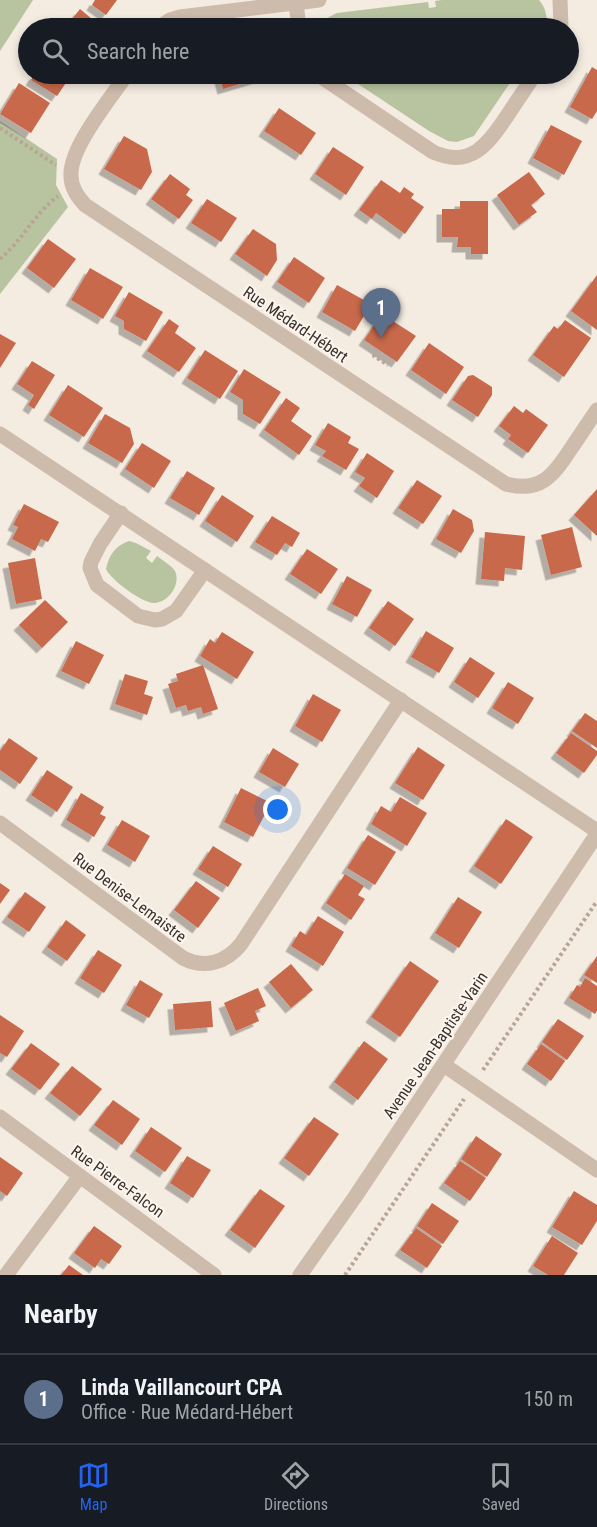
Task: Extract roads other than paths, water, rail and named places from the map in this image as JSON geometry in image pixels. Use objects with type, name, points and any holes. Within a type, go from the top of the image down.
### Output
[{"type":"street","points":[[177,18],[319,0]]},
{"type":"street","points":[[560,0],[561,18]]},
{"type":"street","points":[[296,3],[298,18]]},
{"type":"street","name":"Rue Médard-Hébert","points":[[120,84],[73,157],[71,177],[73,187],[85,205],[506,484],[516,487],[528,486],[547,479],[561,465],[597,410]]},
{"type":"street","points":[[332,84],[433,152],[450,157],[467,156],[485,147],[528,84]]},
{"type":"street","points":[[0,434],[597,832]]},
{"type":"street","points":[[121,513],[94,555],[90,568],[97,585],[138,615],[155,620],[162,619],[176,611],[205,570]]},
{"type":"street","name":"Rue Denise-Lemaistre","points":[[0,823],[183,958],[192,963],[215,963],[234,953],[241,944],[401,700]]},
{"type":"street","name":"Avenue Jean-Baptiste-Varin","points":[[300,1275],[444,1065],[597,832]]},
{"type":"street","points":[[444,1065],[597,1170]]},
{"type":"street","name":"Rue Pierre-Falcon","points":[[0,1117],[214,1275]]},
{"type":"street","points":[[6,1275],[80,1176]]},
{"type":"place","name":"Linda Vaillancourt CPA","points":[[381,338]]}]
